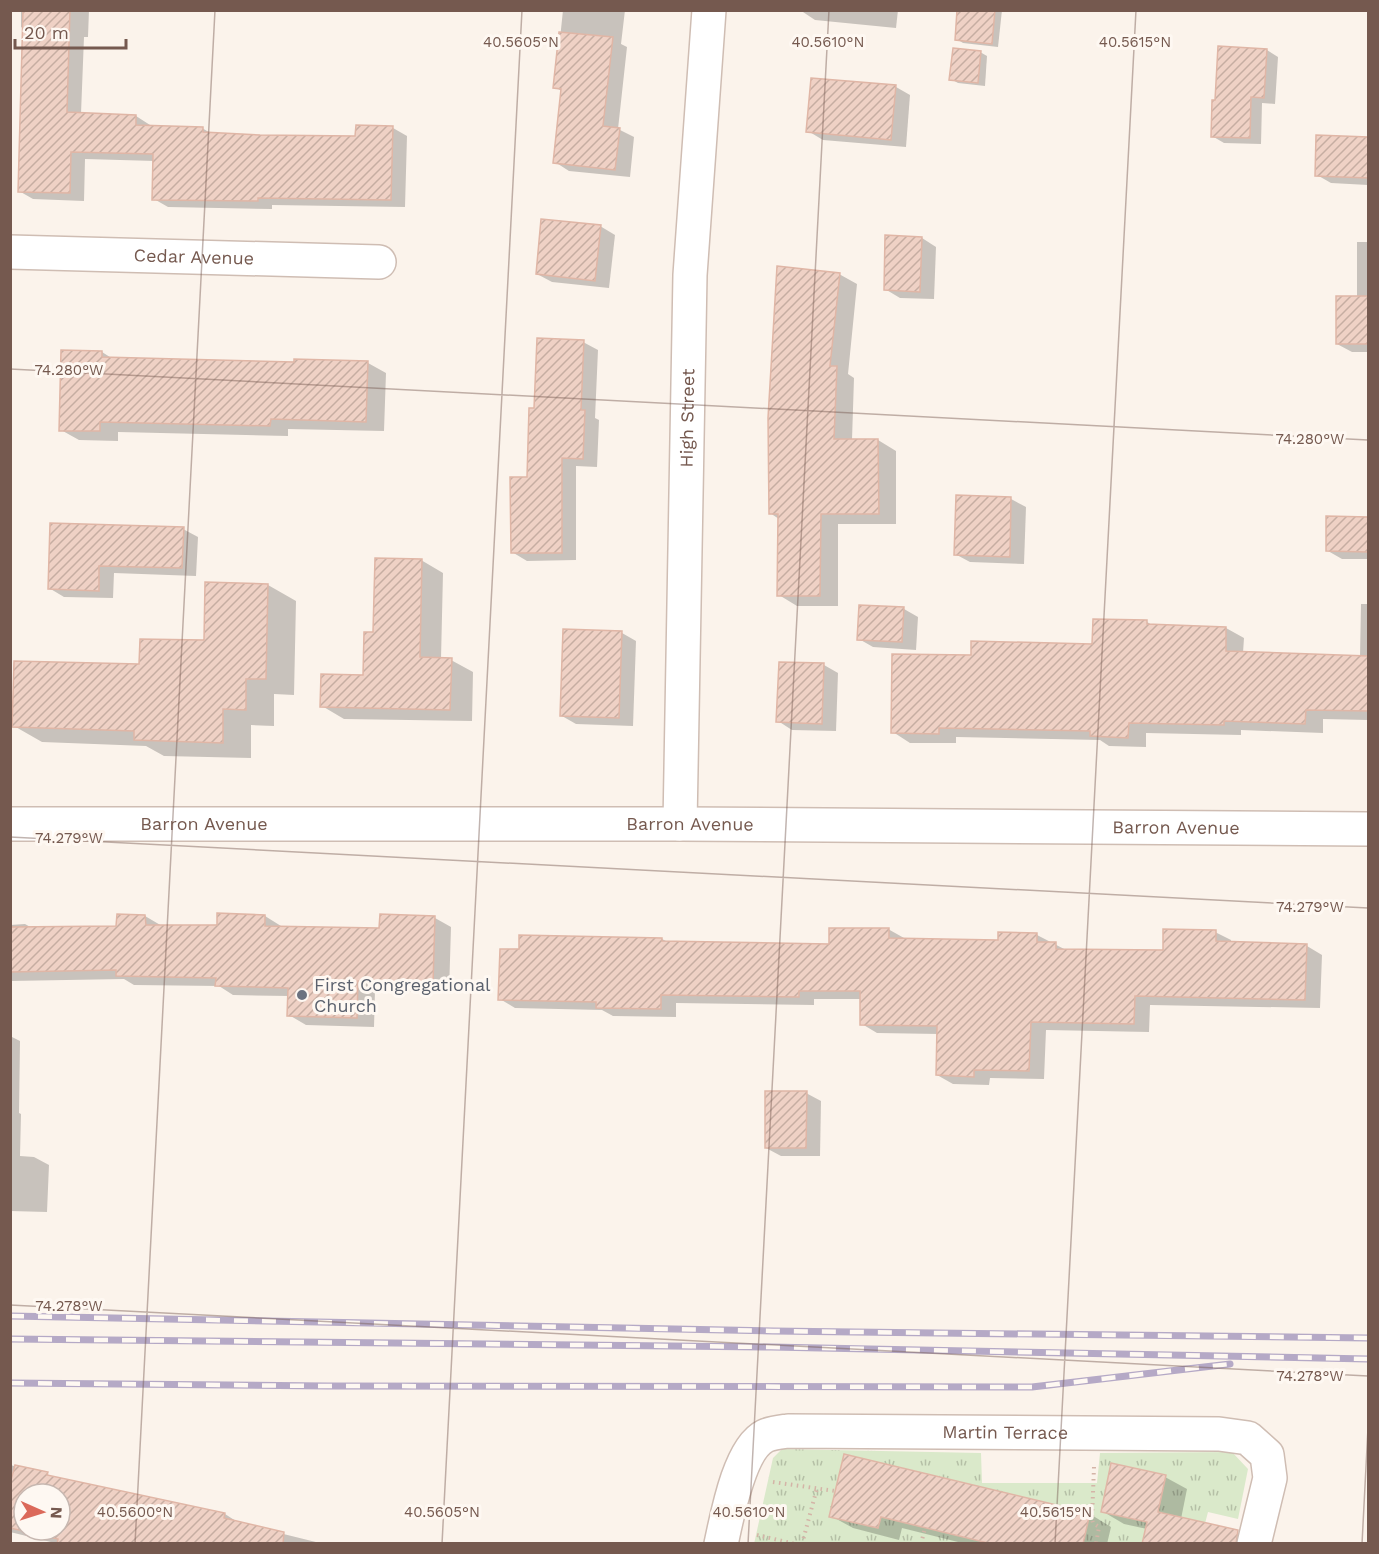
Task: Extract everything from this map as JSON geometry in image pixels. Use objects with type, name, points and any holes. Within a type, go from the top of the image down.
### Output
[{"type":"street","name":"High Street","points":[[680,824],[690,276],[709,10]]},
{"type":"street","name":"Cedar Avenue","points":[[10,252],[379,262]]},
{"type":"street","name":"Barron Avenue","points":[[10,824],[680,824],[1368,829]]},
{"type":"street","name":"Martin Terrace","points":[[721,1544],[737,1477],[750,1452],[763,1436],[788,1431],[1219,1434],[1248,1438],[1267,1455],[1270,1478],[1254,1544]]},
{"type":"path","points":[[1095,1433],[1092,1519],[1093,1523],[1099,1527],[1096,1544]]},
{"type":"path","points":[[737,1477],[835,1491]]},
{"type":"path","points":[[802,1544],[817,1488]]},
{"type":"path","points":[[921,1544],[925,1528]]},
{"type":"green space","points":[[782,1449],[981,1453],[982,1483],[1097,1483],[1100,1453],[1232,1452],[1248,1469],[1238,1519],[1208,1512],[1200,1543],[754,1544],[773,1458]]},
{"type":"building","points":[[23,10],[70,10],[67,112],[136,115],[136,125],[203,127],[203,132],[260,135],[355,136],[356,125],[393,126],[391,200],[258,198],[258,201],[152,200],[153,154],[71,152],[70,193],[18,192]]},
{"type":"building","points":[[957,10],[995,10],[992,44],[955,40]]},
{"type":"building","points":[[559,32],[613,37],[603,126],[620,128],[615,170],[553,163],[561,89],[553,88]]},
{"type":"building","points":[[1218,46],[1267,49],[1264,98],[1251,97],[1250,138],[1211,137],[1212,100],[1215,100]]},
{"type":"building","points":[[953,48],[981,51],[978,83],[949,80]]},
{"type":"building","points":[[811,78],[896,85],[891,140],[806,132]]},
{"type":"building","points":[[1316,135],[1368,137],[1368,178],[1315,176]]},
{"type":"building","points":[[541,219],[601,225],[595,281],[536,274]]},
{"type":"building","points":[[885,235],[922,237],[920,292],[884,290]]},
{"type":"building","points":[[777,266],[840,273],[830,366],[837,366],[834,439],[878,439],[879,514],[821,514],[820,596],[777,596],[778,514],[769,514],[768,418]]},
{"type":"building","points":[[1336,296],[1368,296],[1368,344],[1336,344]]},
{"type":"building","points":[[537,338],[584,340],[581,410],[585,410],[583,459],[562,458],[562,553],[511,553],[510,477],[527,477],[529,408],[534,408]]},
{"type":"building","points":[[61,350],[102,351],[102,357],[294,362],[294,359],[368,361],[366,422],[271,419],[270,426],[100,422],[100,431],[59,431]]},
{"type":"building","points":[[956,495],[1011,497],[1010,557],[954,555]]},
{"type":"building","points":[[1326,516],[1368,517],[1368,552],[1326,551]]},
{"type":"building","points":[[50,523],[184,527],[182,568],[99,566],[99,591],[48,589]]},
{"type":"building","points":[[375,558],[422,559],[420,657],[452,658],[450,710],[320,707],[321,674],[363,675],[364,632],[373,632]]},
{"type":"building","points":[[205,582],[268,584],[266,679],[246,679],[246,710],[223,709],[223,743],[134,740],[134,731],[12,727],[14,661],[139,664],[140,639],[204,640]]},
{"type":"building","points":[[859,605],[904,607],[902,642],[857,640]]},
{"type":"building","points":[[1093,619],[1147,620],[1147,624],[1226,627],[1226,651],[1368,656],[1368,711],[1306,710],[1305,724],[1224,721],[1224,725],[1129,723],[1128,738],[1090,736],[1090,731],[939,728],[939,734],[891,733],[892,654],[971,655],[971,641],[1092,644]]},
{"type":"building","points":[[563,629],[622,631],[619,718],[560,716]]},
{"type":"building","points":[[779,662],[824,663],[822,724],[776,722]]},
{"type":"building","points":[[217,913],[265,915],[265,926],[379,928],[380,914],[435,916],[433,984],[358,981],[357,1018],[287,1016],[288,988],[215,986],[216,978],[116,976],[116,970],[10,972],[10,927],[116,926],[117,914],[145,915],[146,925],[217,925]]},
{"type":"building","points":[[829,928],[889,928],[889,938],[998,940],[998,932],[1037,933],[1037,942],[1056,942],[1056,949],[1163,950],[1163,929],[1216,930],[1216,941],[1307,944],[1305,1000],[1135,996],[1134,1024],[1031,1022],[1029,1071],[974,1070],[974,1077],[936,1075],[937,1026],[860,1025],[860,991],[799,991],[799,997],[661,995],[661,1009],[596,1008],[596,1002],[498,1000],[500,949],[519,949],[519,935],[662,938],[662,941],[829,944]]},
{"type":"building","points":[[765,1091],[807,1091],[806,1148],[765,1148]]},
{"type":"building","points":[[844,1454],[1090,1513],[1083,1544],[992,1544],[881,1517],[878,1528],[829,1517]]},
{"type":"building","points":[[1111,1463],[1166,1475],[1158,1512],[1238,1530],[1236,1544],[1142,1544],[1147,1522],[1101,1512]]},
{"type":"building","points":[[15,1465],[48,1472],[47,1475],[225,1513],[224,1518],[284,1532],[283,1544],[57,1544],[57,1542],[72,1542],[72,1482],[12,1482],[12,1528],[10,1528],[10,1484]]},
{"type":"railway","points":[[10,1316],[773,1331],[1368,1338]]},
{"type":"railway","points":[[10,1339],[771,1347],[1368,1359]]},
{"type":"railway","points":[[10,1383],[1032,1387],[1230,1364]]},
{"type":"place","name":"First Congregational Church","points":[[302,995]]}]
